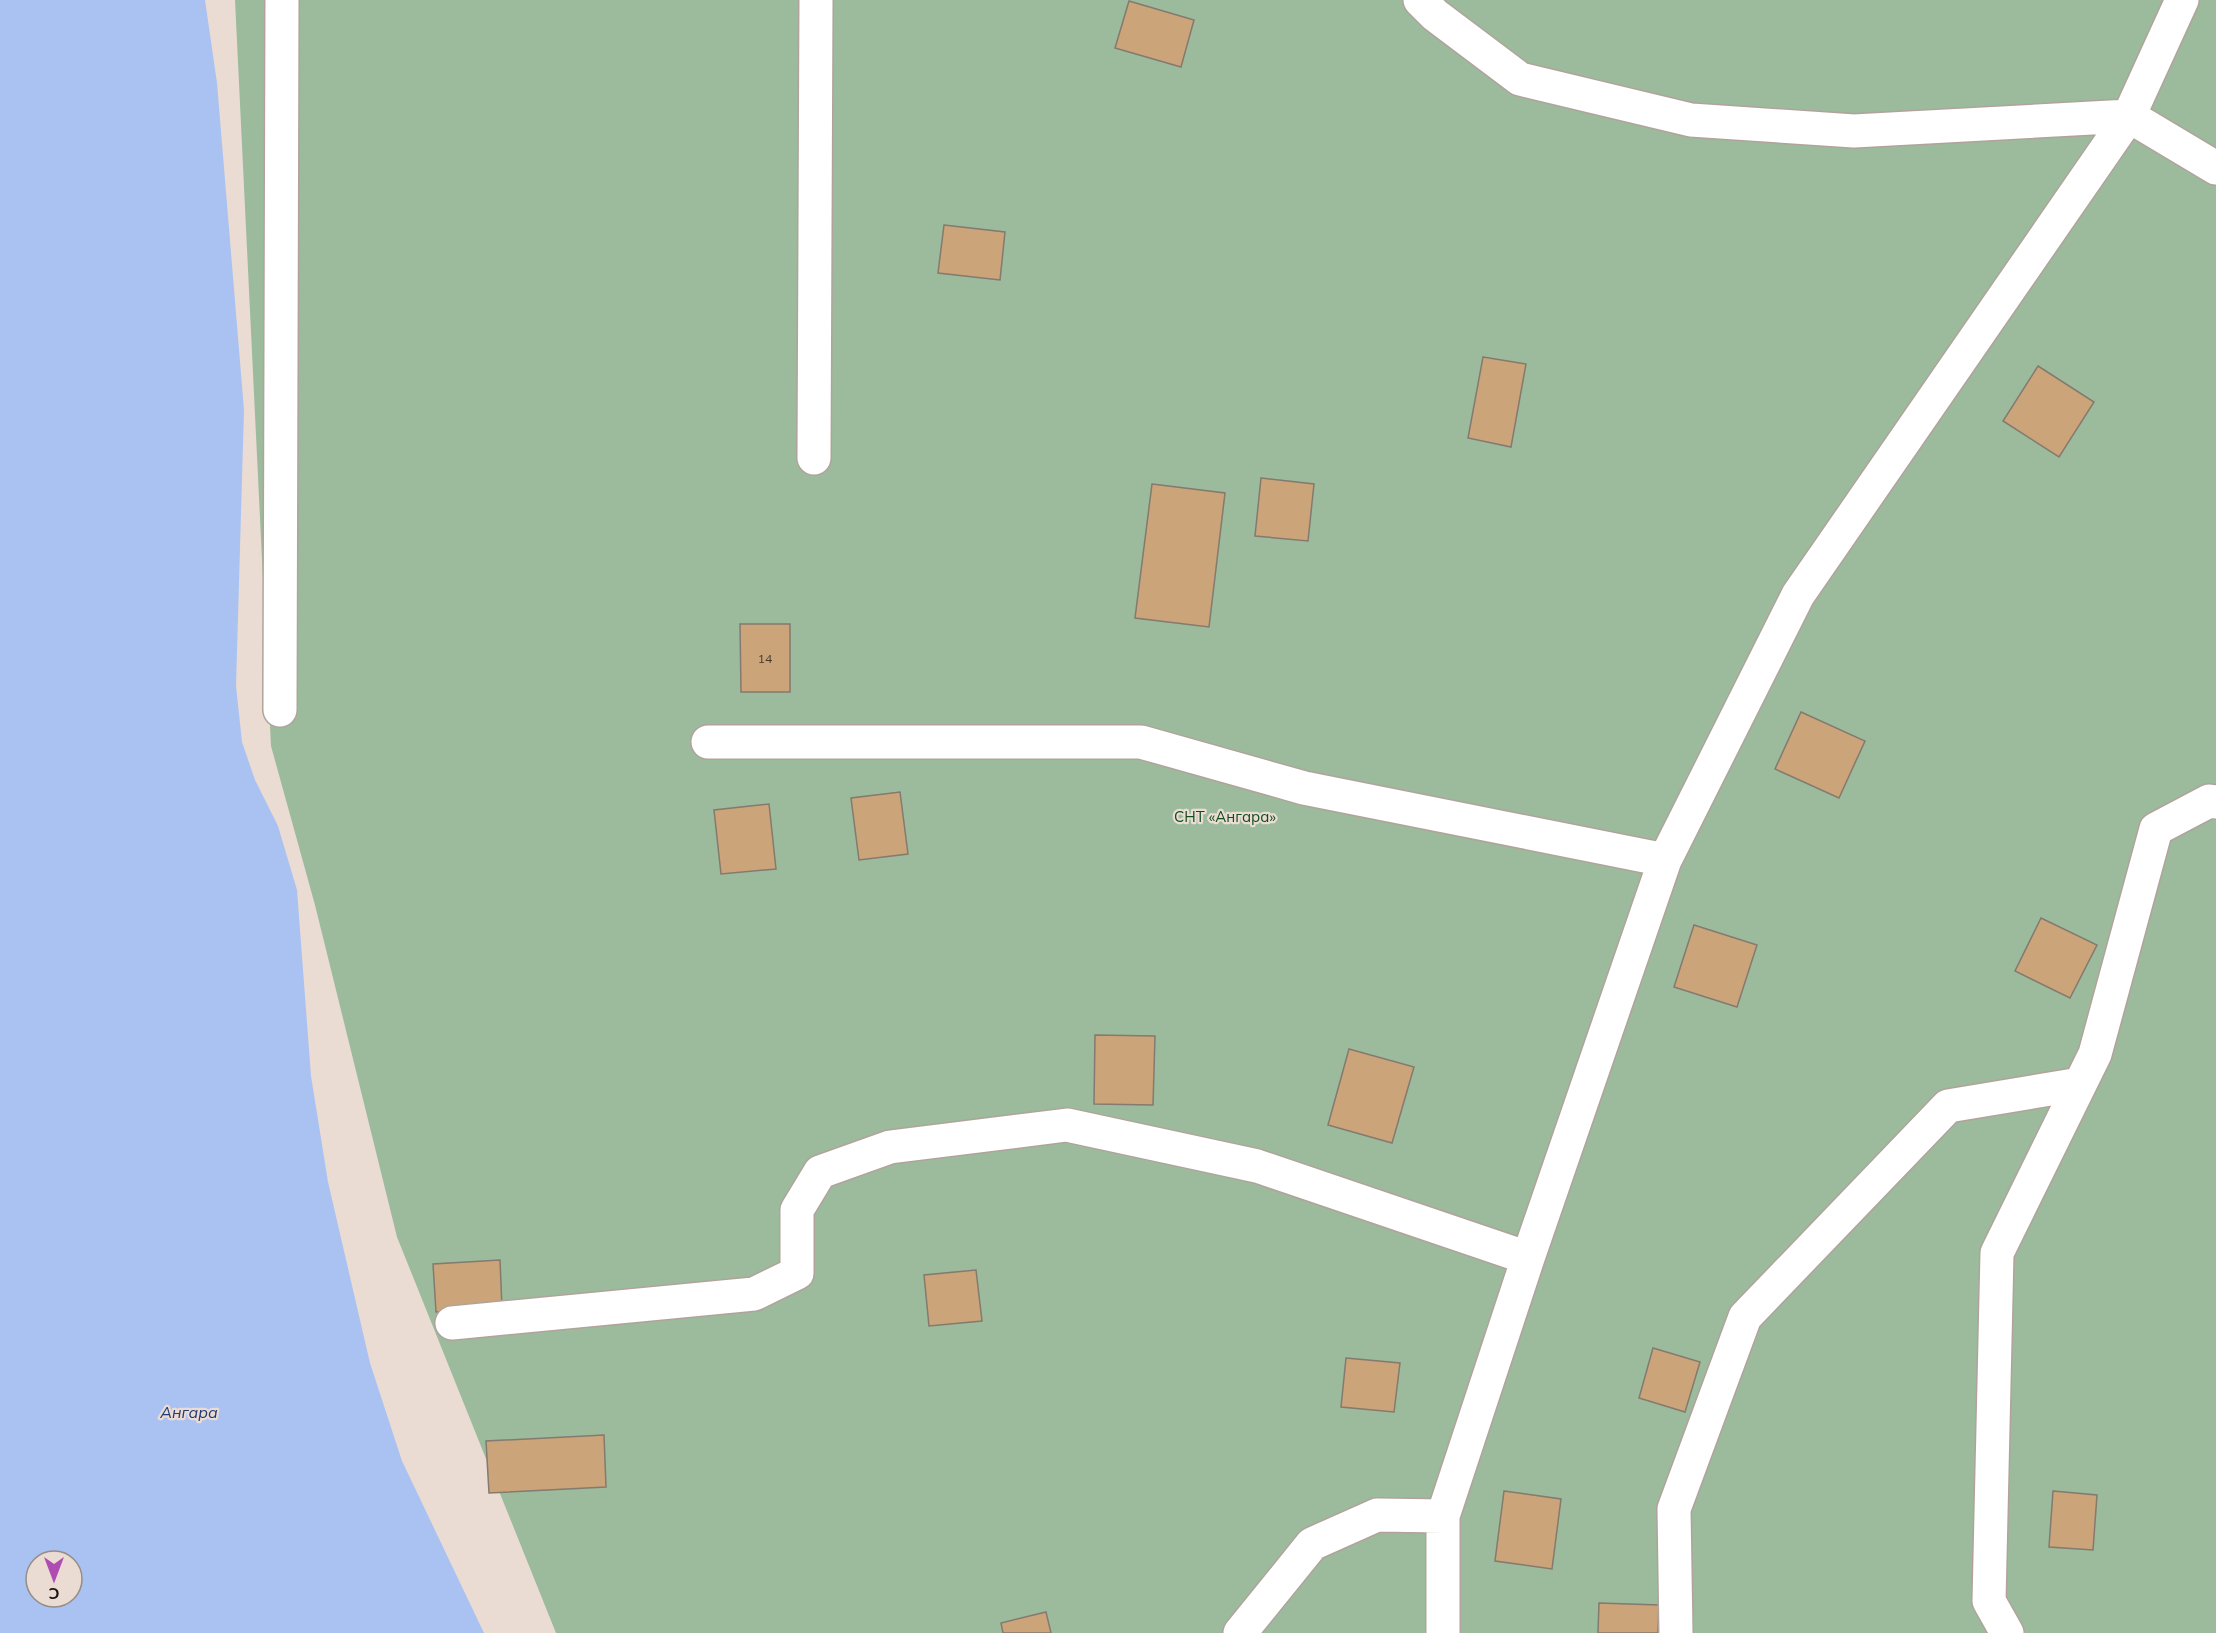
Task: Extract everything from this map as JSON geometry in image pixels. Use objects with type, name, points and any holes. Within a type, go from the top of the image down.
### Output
[{"type":"street","points":[[280,710],[282,0]]},
{"type":"street","points":[[814,458],[816,0]]},
{"type":"street","points":[[1420,0],[1436,15],[1520,79],[1691,120],[1854,131],[2129,116],[2216,168]]},
{"type":"street","points":[[1443,1633],[1443,1516],[1528,1258],[1665,860],[1798,594],[2129,116],[2182,0]]},
{"type":"street","points":[[708,742],[1141,742],[1304,788],[1665,860]]},
{"type":"street","points":[[2007,1633],[1989,1602],[1997,1253],[2095,1054],[2156,829],[2209,801],[2216,802]]},
{"type":"street","points":[[1676,1633],[1674,1509],[1744,1317],[1948,1106],[2080,1084]]},
{"type":"street","points":[[452,1323],[754,1294],[797,1273],[797,1210],[820,1172],[890,1147],[1067,1125],[1257,1166],[1528,1258]]},
{"type":"street","points":[[1240,1633],[1312,1544],[1377,1515],[1443,1516]]},
{"type":"green space","name":"СНТ «Ангара»","points":[[235,0],[2216,0],[2216,1633],[556,1633],[397,1237],[315,905],[271,746]]},
{"type":"water","name":"Ангара","points":[[0,0],[205,0],[217,83],[244,410],[236,686],[242,742],[255,780],[278,826],[297,890],[311,1076],[328,1182],[370,1363],[402,1461],[484,1633],[0,1633]]},
{"type":"building","points":[[1129,1],[1194,20],[1181,67],[1115,48]]},
{"type":"building","points":[[944,225],[1005,232],[1000,280],[938,273]]},
{"type":"building","points":[[1483,357],[1526,364],[1511,447],[1468,438]]},
{"type":"building","points":[[2038,366],[2094,402],[2059,457],[2003,421]]},
{"type":"building","points":[[1261,478],[1314,484],[1308,541],[1255,536]]},
{"type":"building","points":[[1152,484],[1225,493],[1209,627],[1135,618]]},
{"type":"building","points":[[740,624],[790,624],[790,692],[741,692]]},
{"type":"building","points":[[1801,712],[1865,741],[1839,798],[1775,769]]},
{"type":"building","points":[[900,792],[908,854],[859,860],[851,798]]},
{"type":"building","points":[[769,804],[776,869],[721,874],[714,810]]},
{"type":"building","points":[[2041,918],[2097,945],[2070,998],[2015,971]]},
{"type":"building","points":[[1694,925],[1757,945],[1737,1007],[1674,987]]},
{"type":"building","points":[[1095,1035],[1155,1036],[1153,1105],[1094,1104]]},
{"type":"building","points":[[1349,1049],[1414,1067],[1392,1143],[1328,1125]]},
{"type":"building","points":[[500,1260],[502,1308],[436,1312],[433,1264]]},
{"type":"building","points":[[976,1270],[982,1321],[929,1326],[924,1275]]},
{"type":"building","points":[[1653,1348],[1700,1362],[1685,1412],[1639,1398]]},
{"type":"building","points":[[1346,1358],[1400,1363],[1394,1412],[1341,1407]]},
{"type":"building","points":[[604,1435],[606,1487],[489,1493],[486,1441]]},
{"type":"building","points":[[1504,1491],[1561,1499],[1552,1569],[1495,1561]]},
{"type":"building","points":[[2053,1491],[2097,1495],[2093,1550],[2049,1547]]},
{"type":"building","points":[[1599,1603],[1659,1605],[1658,1633],[1598,1633]]},
{"type":"building","points":[[1046,1612],[1051,1633],[1003,1633],[1001,1623]]}]
